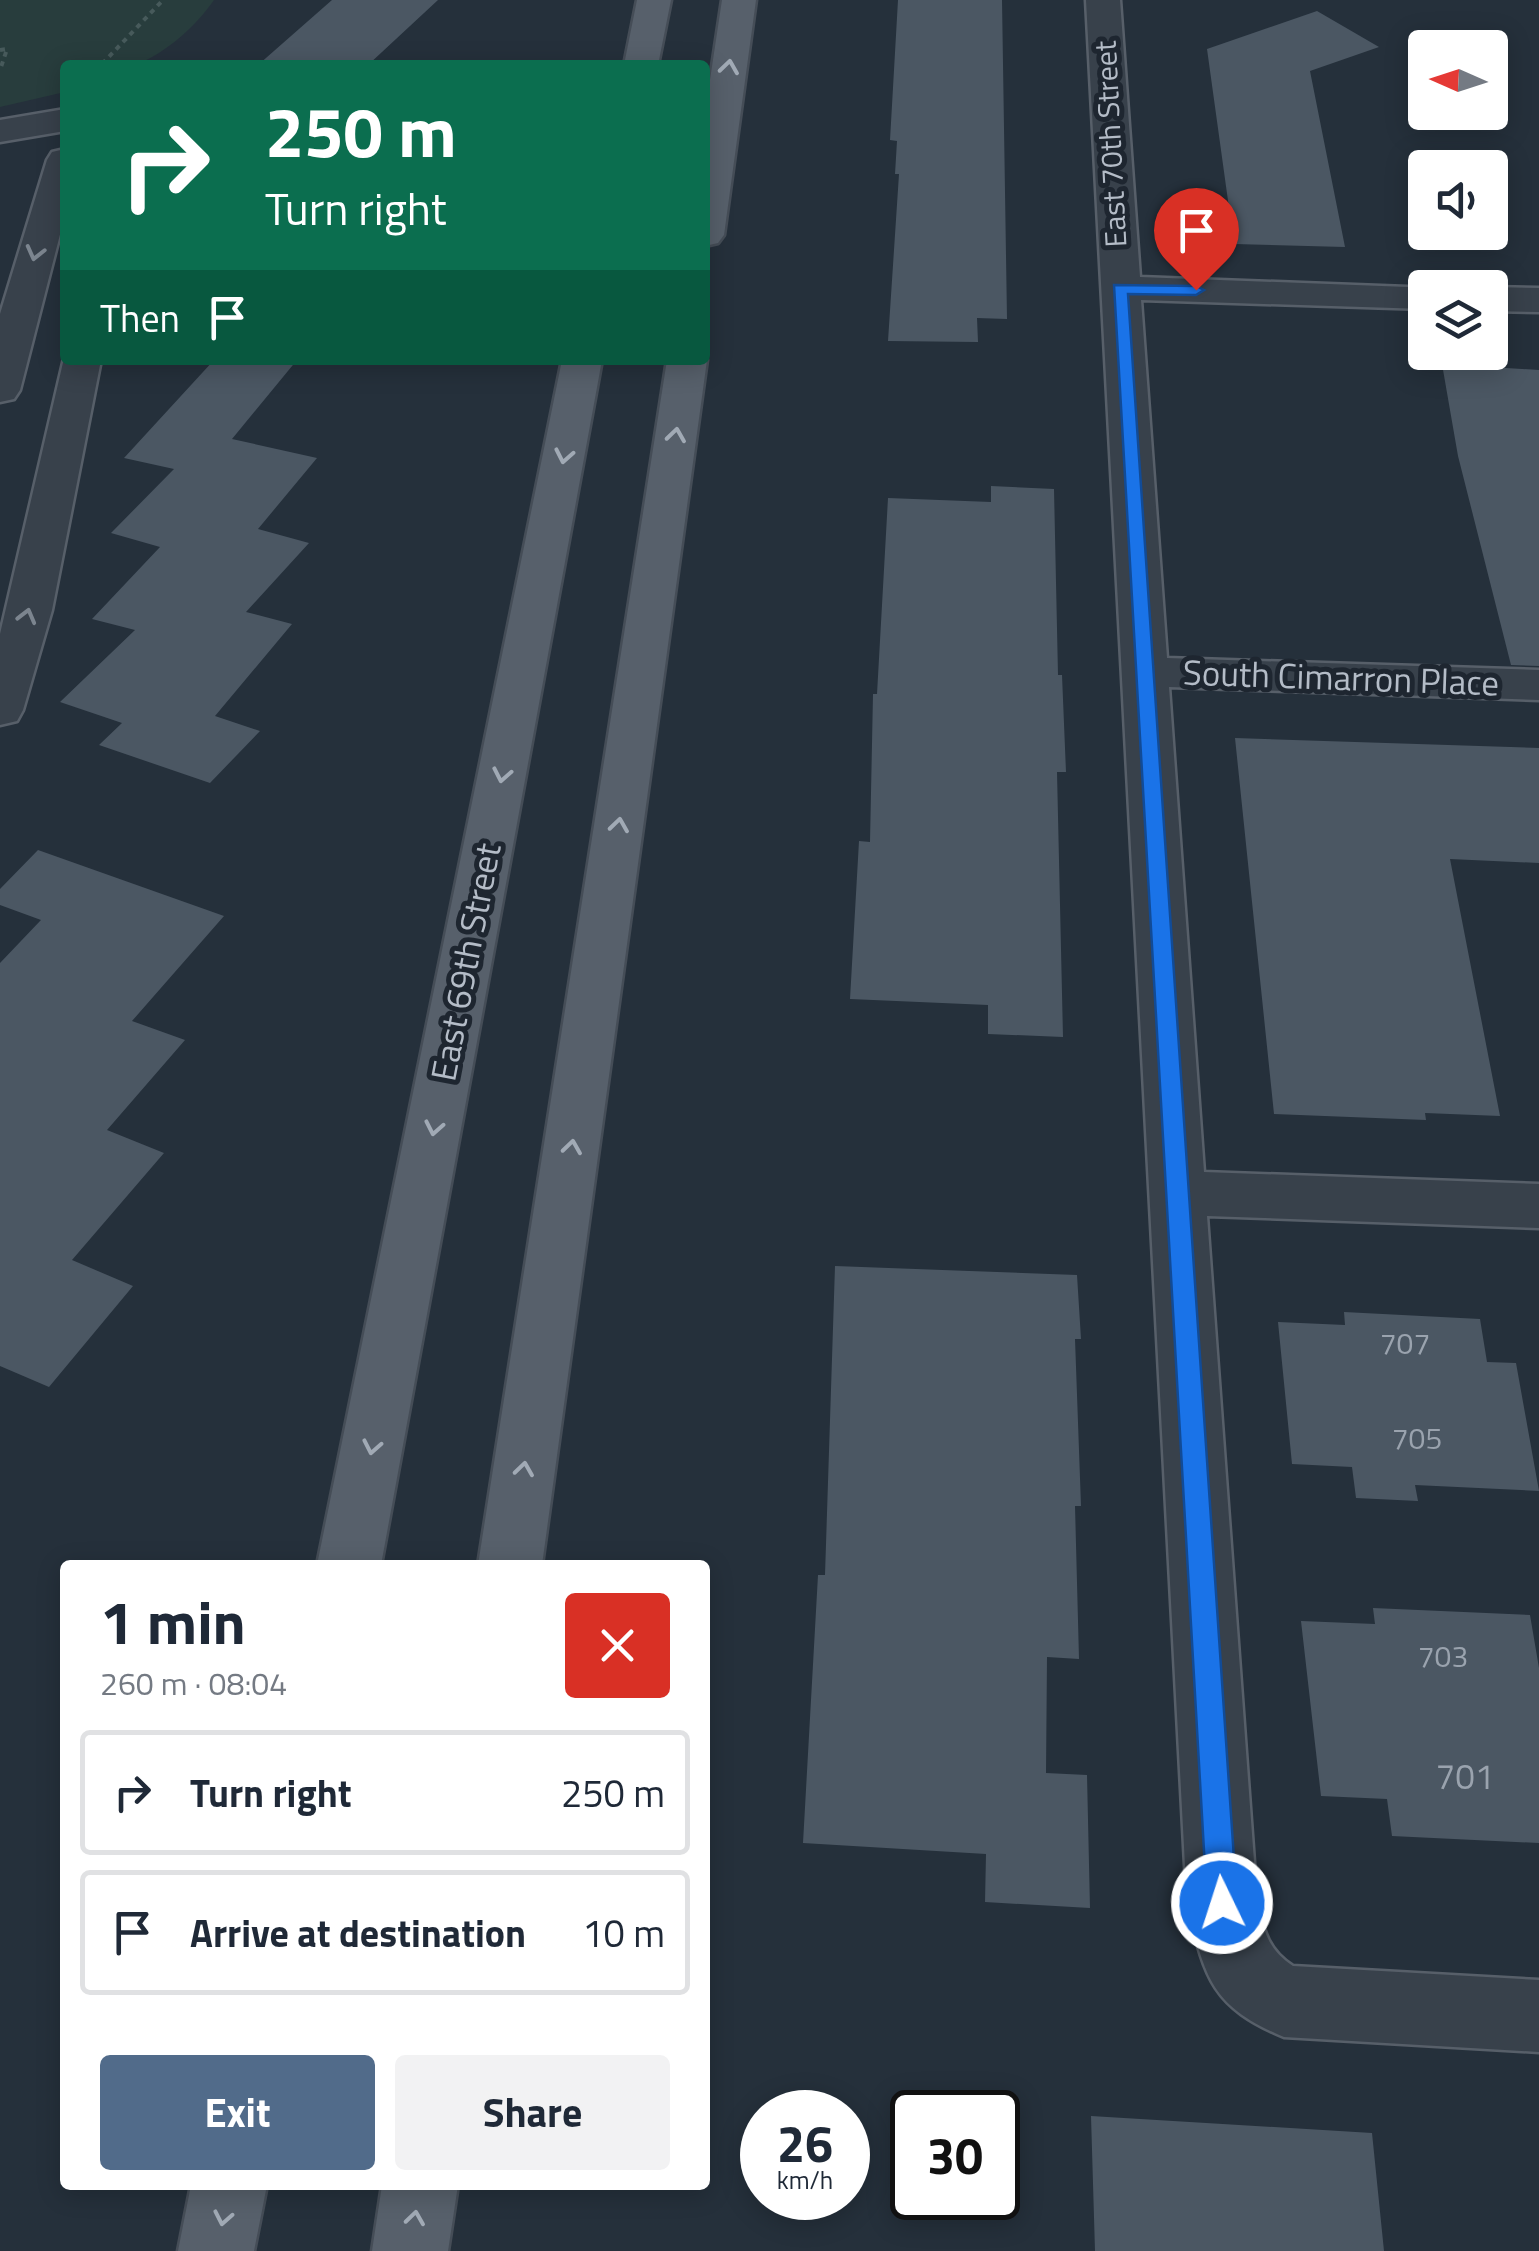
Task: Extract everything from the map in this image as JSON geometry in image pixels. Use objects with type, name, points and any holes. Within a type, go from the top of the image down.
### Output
[{"type":"main road","points":[[641,60],[654,0]]},
{"type":"main road","points":[[710,163],[712,134],[739,0]]},
{"type":"main road","name":"East 69th Street","points":[[350,1560],[581,365]]},
{"type":"main road","points":[[511,1560],[686,365]]},
{"type":"main road","points":[[216,2251],[228,2190]]},
{"type":"main road","points":[[410,2251],[419,2190]]},
{"type":"street","name":"East 70th Street","points":[[1103,0],[1222,1903],[1248,1979],[1284,2001],[1539,2016]]},
{"type":"street","points":[[0,130],[60,121]]},
{"type":"street","points":[[0,390],[40,232],[60,174]]},
{"type":"street","points":[[1120,288],[1408,296]]},
{"type":"street","points":[[1508,299],[1539,300]]},
{"type":"street","points":[[0,710],[30,610],[79,365]]},
{"type":"street","name":"South Cimarron Place","points":[[1144,672],[1539,684]]},
{"type":"street","points":[[1176,1193],[1539,1206]]},
{"type":"path","points":[[106,60],[163,0]]},
{"type":"path","points":[[0,50],[7,49],[0,70]]},
{"type":"green space","points":[[0,0],[214,0],[180,38],[147,60],[60,60],[60,93],[0,107]]},
{"type":"building","points":[[332,0],[438,0],[373,60],[264,60]]},
{"type":"building","points":[[898,0],[1002,0],[1007,319],[977,318],[978,342],[888,341],[899,174],[895,174],[897,141],[890,140]]},
{"type":"building","points":[[1317,11],[1379,47],[1310,71],[1345,247],[1234,244],[1207,49]]},
{"type":"building","points":[[209,365],[293,365],[232,439],[317,458],[258,529],[309,543],[246,612],[292,624],[215,716],[260,731],[210,783],[99,745],[122,723],[60,702],[135,630],[92,619],[160,547],[111,533],[174,469],[124,458]]},
{"type":"building","points":[[1443,370],[1539,370],[1539,666],[1511,665],[1458,456]]},
{"type":"building","points":[[991,486],[1054,489],[1058,675],[1062,675],[1066,772],[1057,772],[1063,1037],[988,1034],[988,1005],[850,999],[859,841],[870,842],[873,694],[877,694],[888,498],[991,502]]},
{"type":"building","points":[[1235,738],[1539,748],[1539,863],[1450,859],[1500,1116],[1425,1113],[1426,1120],[1274,1114]]},
{"type":"building","points":[[38,850],[224,916],[132,1021],[185,1040],[107,1130],[164,1153],[72,1260],[133,1286],[49,1387],[0,1366],[0,963],[41,920],[0,905],[0,889]]},
{"type":"building","points":[[835,1266],[1077,1275],[1081,1339],[1075,1339],[1081,1506],[1075,1506],[1079,1659],[1047,1657],[1046,1773],[1087,1775],[1090,1908],[985,1902],[986,1854],[803,1843],[818,1575],[825,1575]]},
{"type":"building","points":[[1344,1312],[1480,1319],[1487,1362],[1516,1363],[1539,1491],[1415,1485],[1418,1501],[1356,1498],[1352,1467],[1292,1464],[1278,1322],[1345,1325]]},
{"type":"building","points":[[1373,1608],[1530,1615],[1539,1668],[1539,1843],[1392,1836],[1387,1799],[1321,1796],[1301,1621],[1375,1624]]},
{"type":"building","points":[[1091,2116],[1372,2133],[1384,2251],[1095,2251]]},
{"type":"route","points":[[1196,290],[1120,288],[1222,1903]]}]
